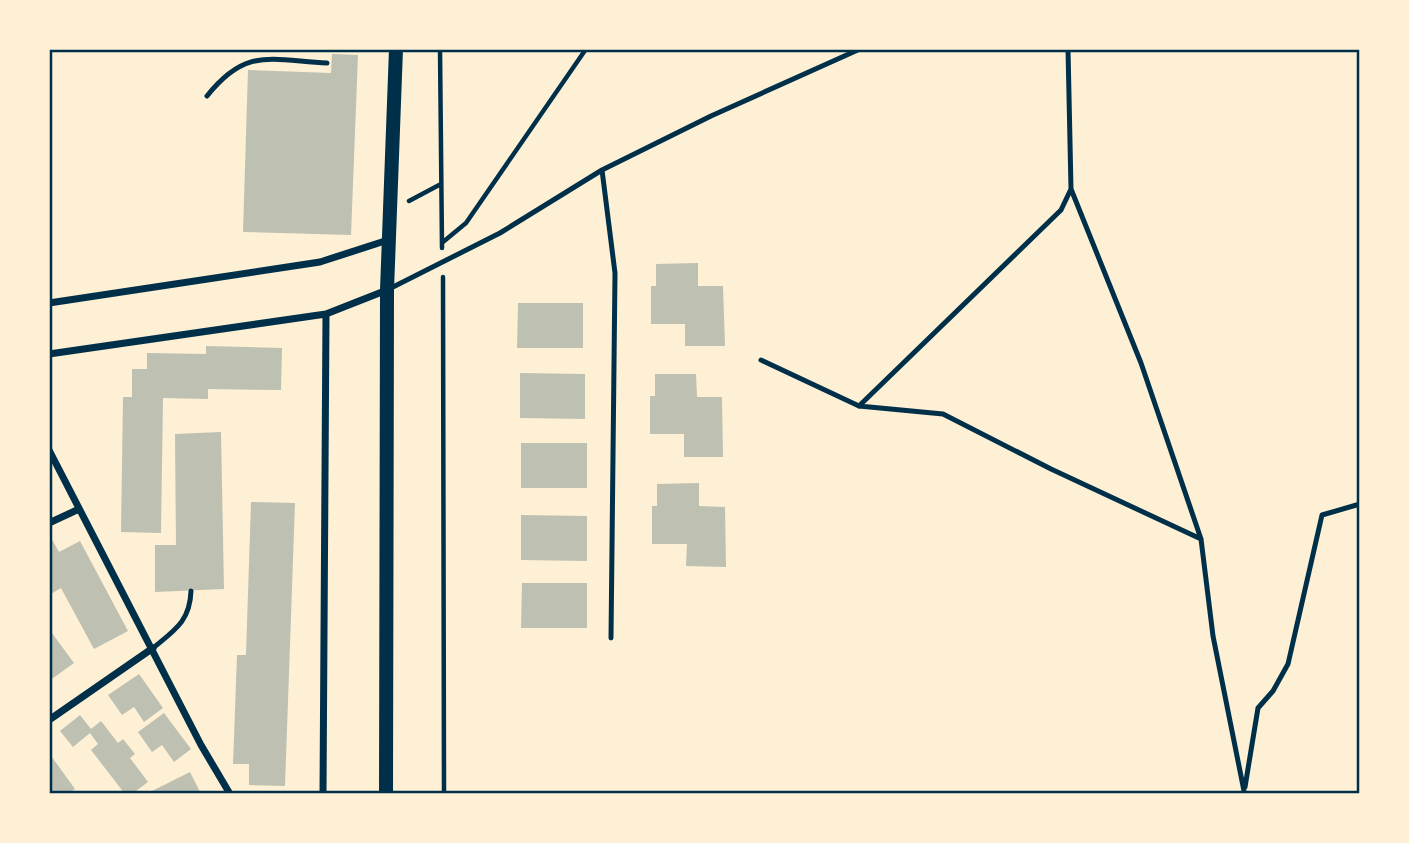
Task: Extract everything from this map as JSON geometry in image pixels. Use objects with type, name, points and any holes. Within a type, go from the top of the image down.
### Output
[{"type":"main road","points":[[386,794],[387,290],[396,49]]},
{"type":"street","points":[[49,303],[320,262],[389,240]]},
{"type":"street","points":[[49,354],[326,314],[387,290]]},
{"type":"street","points":[[323,794],[326,314]]},
{"type":"street","points":[[49,450],[201,745],[230,794]]},
{"type":"street","points":[[49,523],[79,509]]},
{"type":"street","points":[[49,720],[153,648]]},
{"type":"lane","points":[[387,290],[442,264],[602,170],[711,116],[860,49]]},
{"type":"lane","points":[[1068,49],[1071,189],[1141,363],[1201,539],[1213,636],[1244,792]]},
{"type":"lane","points":[[207,96],[231,69],[244,62],[327,62]]},
{"type":"lane","points":[[602,170],[615,273],[611,638]]},
{"type":"lane","points":[[859,406],[1061,211],[1071,189]]},
{"type":"lane","points":[[761,360],[859,406],[943,414],[1051,469],[1201,539]]},
{"type":"lane","points":[[1244,792],[1258,708],[1273,691],[1289,664],[1322,515],[1360,504]]},
{"type":"lane","points":[[153,648],[184,623],[190,606],[191,591]]},
{"type":"path","points":[[440,49],[444,794]]},
{"type":"path","points":[[443,242],[466,223],[586,49]]},
{"type":"path","points":[[389,211],[442,184]]},
{"type":"building","points":[[332,54],[358,55],[351,235],[243,232],[248,70],[331,73]]},
{"type":"building","points":[[698,263],[698,286],[723,286],[725,346],[685,346],[685,324],[651,324],[651,286],[656,286],[656,264]]},
{"type":"building","points":[[518,303],[583,303],[583,348],[517,348]]},
{"type":"building","points":[[206,346],[282,348],[281,390],[208,389],[208,399],[163,398],[161,533],[121,532],[123,397],[132,397],[132,369],[147,369],[147,353],[206,354]]},
{"type":"building","points":[[520,373],[585,374],[585,419],[520,418]]},
{"type":"building","points":[[655,374],[696,374],[697,397],[722,397],[723,457],[684,457],[684,434],[650,434],[650,396],[655,396]]},
{"type":"building","points":[[221,432],[224,589],[155,592],[155,545],[176,545],[175,434]]},
{"type":"building","points":[[521,443],[587,443],[587,488],[521,488]]},
{"type":"building","points":[[699,483],[699,506],[725,507],[726,567],[686,566],[687,544],[652,544],[652,506],[657,506],[657,484]]},
{"type":"building","points":[[251,502],[295,503],[285,786],[249,785],[249,764],[233,764],[237,655],[246,655]]},
{"type":"building","points":[[521,515],[587,516],[587,561],[521,560]]},
{"type":"building","points":[[49,534],[59,552],[80,541],[128,631],[94,649],[61,588],[49,595]]},
{"type":"building","points":[[522,583],[587,583],[587,628],[521,628]]},
{"type":"building","points":[[49,629],[74,663],[49,681]]},
{"type":"building","points":[[139,674],[163,708],[144,722],[134,707],[122,715],[108,695]]},
{"type":"building","points":[[164,713],[191,749],[174,762],[162,745],[152,752],[138,732]]},
{"type":"building","points":[[80,715],[91,729],[101,721],[118,743],[123,739],[135,754],[130,758],[148,782],[132,794],[125,794],[91,750],[98,744],[90,733],[73,747],[60,731]]},
{"type":"building","points":[[49,753],[75,789],[68,794],[49,794]]},
{"type":"building","points":[[190,772],[201,794],[146,794]]}]
